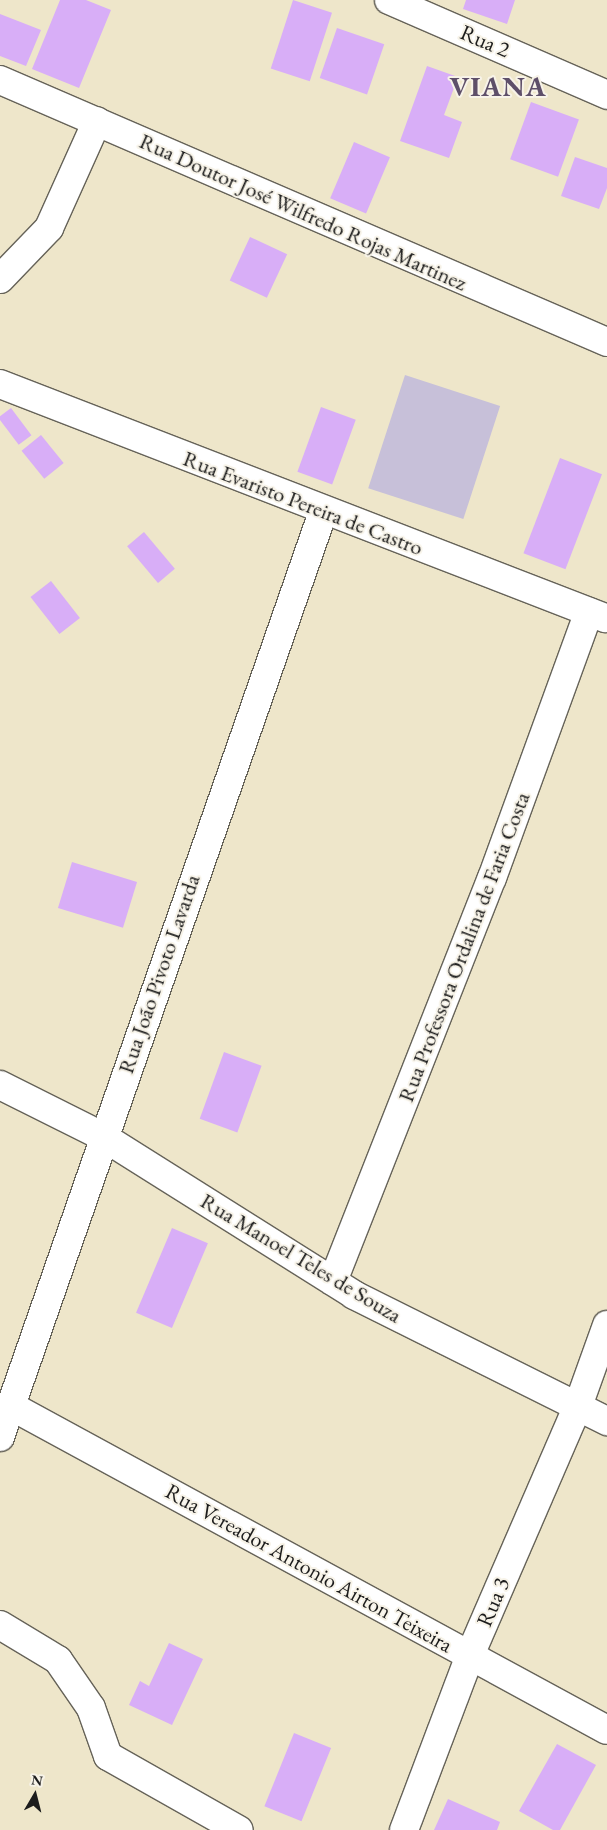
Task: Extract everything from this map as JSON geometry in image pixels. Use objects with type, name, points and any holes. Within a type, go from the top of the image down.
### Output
[{"type":"street","name":"Rua 2","points":[[389,0],[607,95]]},
{"type":"street","name":"Rua Doutor José Wilfredo Rojas Martinez","points":[[0,80],[607,342]]},
{"type":"street","points":[[0,279],[48,228],[97,121]]},
{"type":"street","name":"Rua Evaristo Pereira de Castro","points":[[0,384],[323,512],[598,615]]},
{"type":"street","name":"Rua João Pivoto Lavarda","points":[[0,1438],[102,1136],[323,512]]},
{"type":"street","name":"Rua Professora Ordalina de Faria Costa","points":[[333,1281],[598,615]]},
{"type":"street","name":"Rua Manoel Teles de Souza","points":[[0,1085],[102,1136],[333,1281],[607,1421]]},
{"type":"street","name":"Rua 3","points":[[404,1830],[470,1655],[578,1406],[607,1325]]},
{"type":"street","name":"Rua Vereador Antonio Airton Teixeira","points":[[11,1406],[607,1730]]},
{"type":"street","points":[[0,1625],[58,1660],[92,1708],[108,1756],[239,1830]]},
{"type":"shaded area","points":[[405,375],[500,406],[463,519],[368,488]]},
{"type":"building","points":[[60,0],[86,0],[111,10],[79,88],[32,69]]},
{"type":"building","points":[[293,0],[332,13],[310,81],[271,68]]},
{"type":"building","points":[[466,0],[515,0],[507,24],[463,9]]},
{"type":"building","points":[[0,14],[41,30],[26,66],[0,56]]},
{"type":"building","points":[[337,28],[384,44],[367,94],[320,78]]},
{"type":"building","points":[[427,66],[458,77],[444,115],[462,122],[449,158],[400,141]]},
{"type":"building","points":[[531,102],[579,119],[558,177],[510,159]]},
{"type":"building","points":[[354,142],[390,157],[366,213],[330,198]]},
{"type":"building","points":[[575,157],[607,168],[607,188],[599,209],[561,196]]},
{"type":"building","points":[[250,237],[287,254],[267,298],[230,281]]},
{"type":"building","points":[[321,407],[356,420],[332,484],[297,472]]},
{"type":"building","points":[[11,408],[31,435],[19,445],[0,420],[0,416]]},
{"type":"building","points":[[41,435],[64,463],[44,479],[22,451]]},
{"type":"building","points":[[560,458],[602,474],[565,569],[523,553]]},
{"type":"building","points":[[144,532],[175,569],[158,583],[127,546]]},
{"type":"building","points":[[51,581],[80,618],[59,634],[31,597]]},
{"type":"building","points":[[72,862],[137,882],[123,928],[58,908]]},
{"type":"building","points":[[224,1052],[262,1066],[237,1132],[200,1119]]},
{"type":"building","points":[[172,1228],[208,1243],[172,1328],[136,1313]]},
{"type":"building","points":[[169,1643],[203,1659],[172,1725],[129,1705],[140,1681],[149,1686]]},
{"type":"building","points":[[294,1733],[331,1748],[301,1821],[264,1806]]},
{"type":"building","points":[[557,1744],[596,1765],[560,1830],[553,1830],[519,1811]]},
{"type":"building","points":[[448,1799],[500,1822],[497,1830],[434,1830]]},
{"type":"district","name":"VIANA","points":[[498,86]]}]
